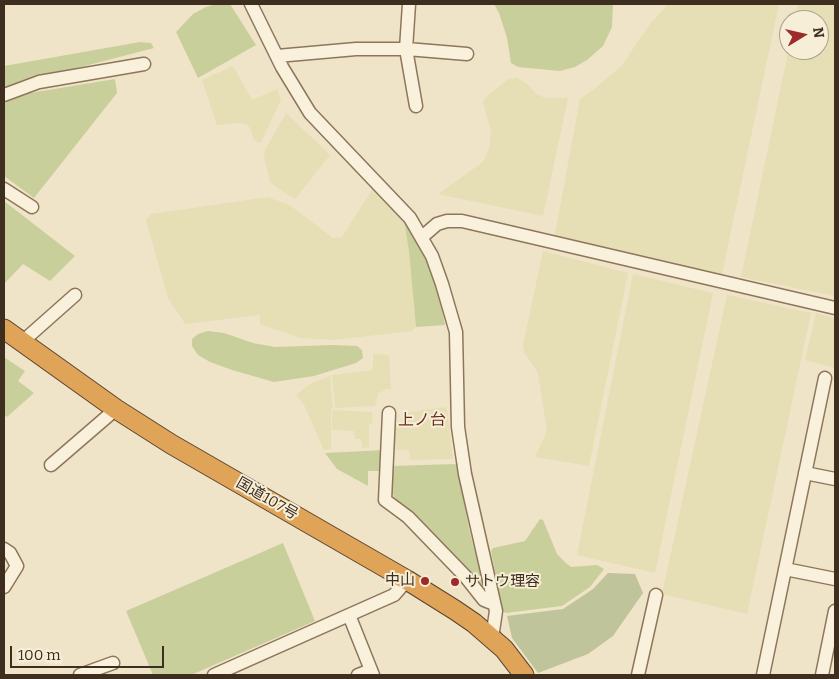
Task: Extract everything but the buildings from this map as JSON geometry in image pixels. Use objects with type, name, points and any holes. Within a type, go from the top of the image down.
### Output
[{"type":"highway","name":"国道107号","points":[[4,328],[116,409],[171,444],[407,580],[455,610],[504,648],[524,675]]},
{"type":"street","points":[[251,4],[277,56],[310,113],[410,218],[432,256],[456,332],[458,427],[465,474],[496,611],[492,638]]},
{"type":"street","points":[[409,4],[406,49],[416,106]]},
{"type":"street","points":[[277,56],[356,49],[406,49],[467,54]]},
{"type":"street","points":[[4,95],[39,82],[144,64]]},
{"type":"street","points":[[4,189],[32,207]]},
{"type":"street","points":[[422,237],[437,224],[447,221],[462,221],[835,308]]},
{"type":"street","points":[[22,342],[75,296]]},
{"type":"street","points":[[763,675],[824,378]]},
{"type":"street","points":[[51,465],[116,409]]},
{"type":"street","points":[[389,413],[385,500],[408,517],[465,576],[484,600],[494,604]]},
{"type":"street","points":[[805,473],[835,479]]},
{"type":"street","points":[[4,549],[10,553],[17,566],[4,587]]},
{"type":"street","points":[[785,569],[835,579]]},
{"type":"street","points":[[214,675],[394,594],[407,580]]},
{"type":"street","points":[[638,675],[656,595]]},
{"type":"street","points":[[822,675],[835,611]]},
{"type":"street","points":[[350,615],[372,673],[358,675]]},
{"type":"street","points":[[80,675],[113,663]]},
{"type":"shaded area","points":[[668,4],[779,4],[722,274],[554,239],[580,99],[622,65],[650,24]]},
{"type":"shaded area","points":[[798,4],[835,4],[835,296],[741,277],[786,60],[829,60],[829,10],[797,10]]},
{"type":"shaded area","points":[[233,66],[252,100],[277,89],[281,100],[261,142],[257,142],[253,138],[250,128],[246,124],[217,125],[202,80]]},
{"type":"shaded area","points":[[517,78],[545,98],[568,98],[543,216],[438,194],[483,162],[489,149],[491,132],[483,102],[485,98],[508,79]]},
{"type":"shaded area","points":[[286,113],[330,155],[295,199],[270,182],[264,158],[265,150]]},
{"type":"shaded area","points":[[373,188],[404,220],[416,327],[412,331],[334,340],[300,338],[260,324],[260,315],[185,324],[168,298],[146,220],[151,214],[268,197],[291,206],[333,238],[342,237]]},
{"type":"shaded area","points":[[543,251],[628,273],[589,466],[535,457],[547,431],[538,373],[524,352],[523,345]]},
{"type":"shaded area","points":[[633,274],[713,293],[655,573],[577,555]]},
{"type":"shaded area","points":[[727,295],[811,313],[747,614],[662,594]]},
{"type":"shaded area","points":[[816,313],[835,318],[835,368],[805,360]]},
{"type":"shaded area","points":[[373,354],[389,355],[391,389],[386,389],[378,394],[375,406],[335,408],[332,375],[373,370]]},
{"type":"shaded area","points":[[330,376],[333,408],[331,409],[331,449],[324,450],[304,405],[296,395],[310,384]]},
{"type":"shaded area","points":[[445,407],[447,410],[453,459],[410,460],[409,450],[390,450],[391,424],[401,424],[403,413]]},
{"type":"shaded area","points":[[332,410],[372,412],[373,423],[369,424],[369,447],[362,448],[361,439],[355,439],[354,431],[332,430]]},
{"type":"green space","points":[[216,4],[230,4],[256,45],[198,78],[176,32],[193,14]]},
{"type":"green space","points":[[494,4],[613,4],[612,27],[603,46],[587,60],[575,67],[560,71],[518,67],[511,63],[507,38]]},
{"type":"green space","points":[[140,42],[151,43],[154,48],[4,87],[4,66]]},
{"type":"green space","points":[[115,79],[117,93],[34,198],[4,176],[4,103],[24,94]]},
{"type":"green space","points":[[4,201],[75,256],[50,281],[23,264],[4,284]]},
{"type":"green space","points":[[404,220],[427,262],[439,294],[445,325],[416,327]]},
{"type":"green space","points":[[208,331],[224,333],[253,343],[275,347],[357,346],[362,350],[363,358],[356,363],[314,376],[274,382],[232,370],[210,362],[198,355],[192,346],[192,339],[198,334]]},
{"type":"green space","points":[[4,357],[25,371],[18,381],[34,393],[7,417],[4,414]]},
{"type":"green space","points":[[385,450],[383,471],[368,471],[368,486],[337,469],[325,453]]},
{"type":"green space","points":[[457,464],[469,529],[486,596],[445,551],[431,531],[396,501],[392,492],[391,466]]},
{"type":"green space","points":[[540,519],[543,520],[557,554],[571,567],[597,565],[604,569],[590,587],[562,606],[506,613],[502,611],[491,551],[493,548],[525,541]]},
{"type":"green space","points":[[283,543],[315,621],[191,675],[153,675],[126,611]]},
{"type":"green space","points":[[608,573],[635,574],[643,593],[613,636],[588,654],[538,673],[512,638],[507,616],[563,609],[593,589]]},
{"type":"place","name":"中山","points":[[425,581]]},
{"type":"place","name":"サトウ理容","points":[[455,582]]},
{"type":"district","name":"上ノ台","points":[[422,421]]}]
